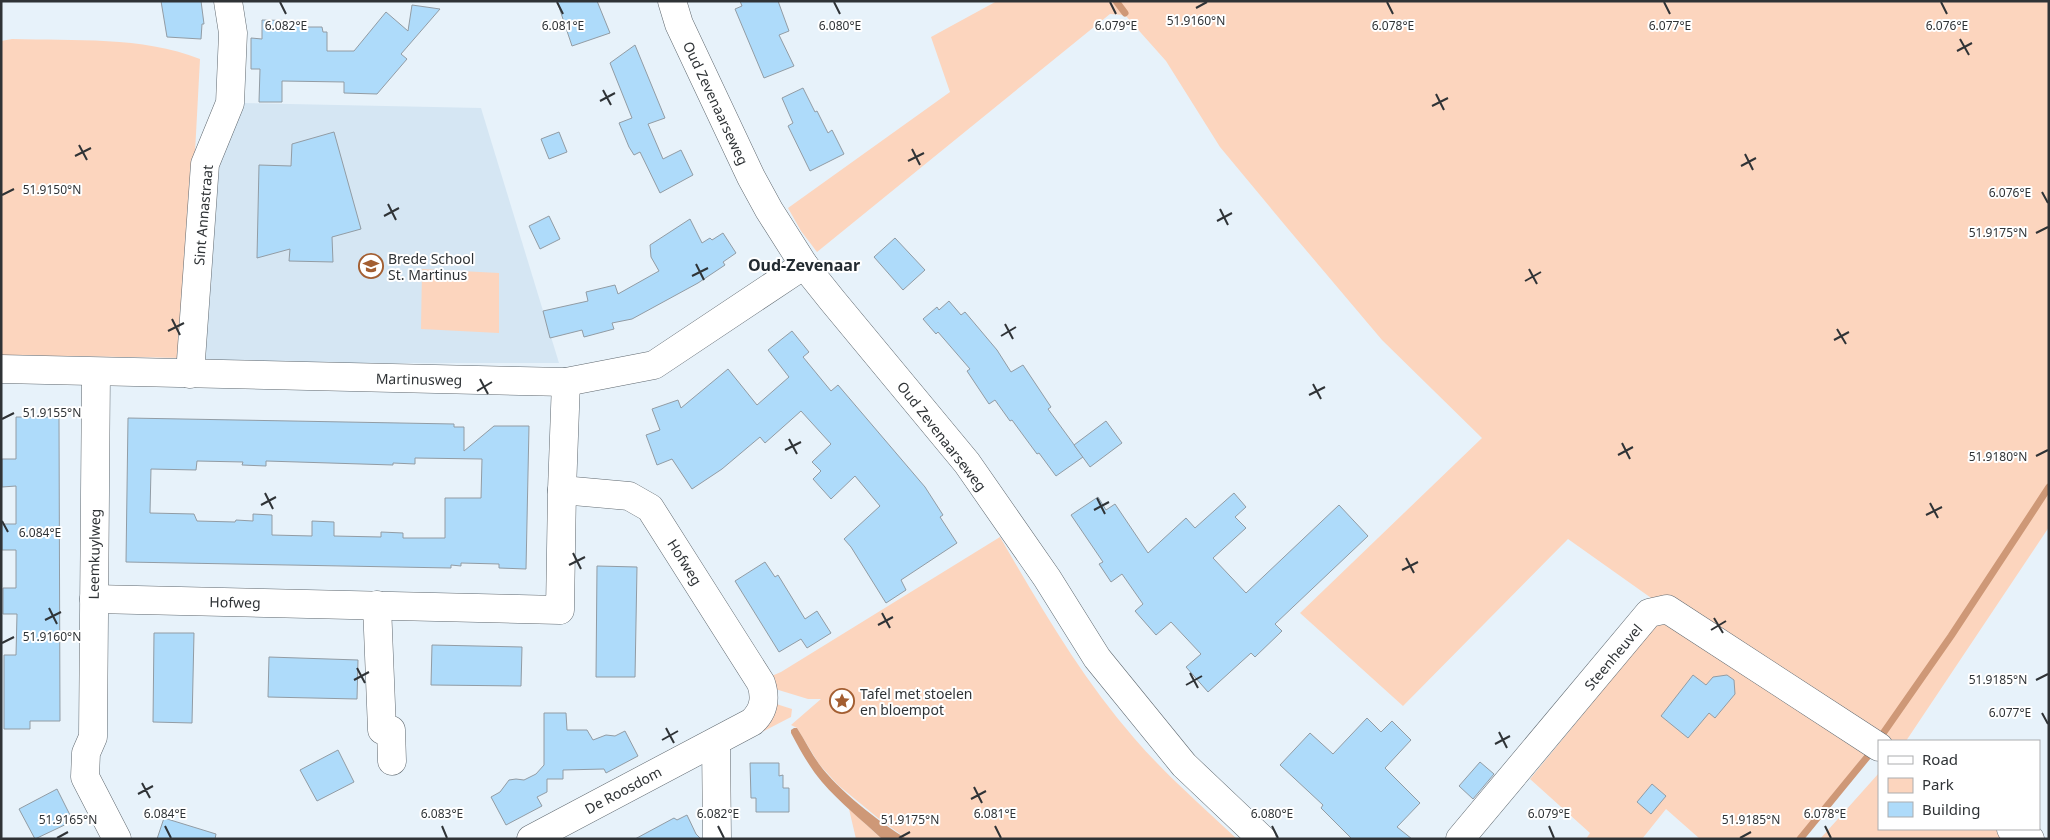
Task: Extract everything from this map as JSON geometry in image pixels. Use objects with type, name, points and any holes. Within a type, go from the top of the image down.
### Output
[{"type":"street","name":"Sint Annastraat","points":[[190,374],[205,164],[230,103],[232,33],[228,1]]},
{"type":"street","name":"Oud Zevenaarseweg","points":[[672,1],[679,24],[751,177],[769,210],[804,265],[967,463],[1098,658],[1184,765],[1262,839]]},
{"type":"street","name":"Martinusweg","points":[[1,369],[566,382],[654,364],[804,265]]},
{"type":"street","name":"Leemkuylweg","points":[[96,372],[93,737],[86,753],[85,777],[117,839]]},
{"type":"street","name":"Hofweg","points":[[94,599],[560,610],[566,382]]},
{"type":"street","name":"Hofweg","points":[[562,490],[630,496],[650,508],[746,658],[761,683],[765,694]]},
{"type":"street","points":[[377,605],[382,730],[391,730],[392,761]]},
{"type":"street","name":"Steenheuvel","points":[[1460,839],[1649,614],[1667,609],[1878,747]]},
{"type":"street","name":"De Roosdom","points":[[530,839],[752,722],[759,716],[765,694]]},
{"type":"street","points":[[716,742],[717,839]]},
{"type":"street","points":[[2013,830],[2030,839]]},
{"type":"shaded area","name":"Brede School St. Martinus","points":[[239,103],[481,108],[559,363],[205,363],[218,169]]},
{"type":"shaded area","points":[[797,728],[827,774],[848,795],[872,815],[907,839],[882,839],[836,797],[805,759],[791,733],[791,730]]},
{"type":"green space","points":[[997,1],[2049,1],[2049,527],[1907,740],[1879,740],[1663,596],[1654,600],[1568,539],[1403,706],[1300,613],[1482,438],[1382,340],[1289,230],[1220,147],[1166,61],[1125,15],[1110,14],[817,252],[801,231],[788,208],[950,92],[931,37]]},
{"type":"green space","points":[[12,39],[131,43],[155,46],[200,59],[184,358],[1,355],[1,41]]},
{"type":"green space","points":[[422,269],[499,273],[499,333],[421,329]]},
{"type":"green space","points":[[1000,537],[1030,589],[1096,691],[1158,764],[1237,839],[907,839],[838,785],[819,764],[797,728],[791,725],[821,699],[808,699],[772,688],[767,678],[781,672]]},
{"type":"green space","points":[[1664,619],[1869,748],[1799,839],[1700,839],[1666,809],[1642,839],[1586,839],[1590,833],[1530,779],[1656,625]]},
{"type":"green space","points":[[770,702],[792,709],[791,717],[729,749]]},
{"type":"green space","points":[[1878,774],[1878,830],[1999,830],[2013,839],[1820,839]]},
{"type":"green space","points":[[849,809],[882,839],[856,839]]},
{"type":"building","points":[[161,1],[201,1],[204,24],[202,24],[201,39],[167,37]]},
{"type":"building","points":[[557,1],[597,1],[610,33],[572,46]]},
{"type":"building","points":[[740,1],[778,1],[789,31],[779,35],[794,66],[764,78],[735,9],[742,6]]},
{"type":"building","points":[[412,5],[440,9],[401,54],[407,59],[377,94],[344,93],[344,82],[282,81],[282,102],[259,102],[260,69],[251,69],[251,38],[262,39],[262,20],[306,21],[306,27],[322,27],[323,32],[327,32],[327,51],[354,51],[386,12],[408,31]]},
{"type":"building","points":[[635,45],[665,118],[648,124],[663,159],[681,150],[693,175],[660,193],[640,152],[634,155],[629,147],[619,123],[632,118],[610,63]]},
{"type":"building","points":[[803,88],[828,133],[832,130],[844,154],[810,171],[788,126],[793,123],[782,98]]},
{"type":"building","points":[[334,132],[361,229],[332,237],[333,262],[289,261],[290,249],[257,258],[259,165],[291,166],[292,144]]},
{"type":"building","points":[[559,132],[567,152],[549,159],[541,139]]},
{"type":"building","points":[[549,216],[560,239],[540,249],[529,226]]},
{"type":"building","points":[[690,219],[702,243],[710,238],[712,240],[723,233],[736,253],[723,262],[725,265],[698,283],[632,319],[612,323],[614,329],[584,337],[582,330],[550,338],[543,311],[588,301],[586,292],[615,285],[618,294],[659,271],[651,257],[650,245]]},
{"type":"building","points":[[895,238],[925,270],[903,290],[874,257]]},
{"type":"building","points":[[949,301],[961,315],[965,312],[997,350],[1011,372],[1023,365],[1051,407],[1048,409],[1083,457],[1056,476],[995,400],[989,404],[967,371],[970,369],[938,332],[936,334],[923,319],[937,307],[939,310]]},
{"type":"building","points":[[792,331],[809,352],[803,357],[831,391],[838,385],[925,487],[943,515],[940,517],[957,543],[901,580],[906,590],[886,603],[844,539],[880,506],[855,476],[831,499],[813,479],[821,471],[812,462],[831,444],[801,411],[765,443],[760,437],[722,469],[692,489],[672,459],[657,465],[646,435],[660,430],[652,409],[678,400],[681,408],[728,369],[757,405],[789,377],[768,350]]},
{"type":"building","points":[[16,417],[59,417],[60,721],[30,721],[30,729],[4,729],[4,655],[16,655],[17,614],[3,614],[3,588],[16,588],[16,550],[2,550],[2,524],[16,524],[16,486],[2,487],[2,459],[16,459]]},
{"type":"building","points":[[128,418],[454,424],[454,427],[464,427],[464,451],[494,426],[529,426],[526,569],[499,568],[499,564],[461,563],[461,566],[451,565],[451,568],[126,562]],"holes":[[[415,458],[482,459],[481,498],[445,498],[445,538],[403,538],[403,533],[381,532],[381,537],[334,536],[334,522],[312,521],[312,536],[272,535],[272,515],[253,514],[253,521],[236,520],[235,522],[197,521],[194,514],[150,513],[151,469],[196,470],[197,461],[243,462],[242,465],[266,466],[266,461],[393,465],[393,463],[415,464]]]},
{"type":"building","points":[[1106,421],[1122,443],[1090,467],[1074,445]]},
{"type":"building","points":[[1234,493],[1246,507],[1235,517],[1246,528],[1213,558],[1246,593],[1339,505],[1368,536],[1275,624],[1282,631],[1255,657],[1251,653],[1208,692],[1186,667],[1201,654],[1171,622],[1156,635],[1135,611],[1143,604],[1122,574],[1111,582],[1099,564],[1103,562],[1071,515],[1098,497],[1106,510],[1115,504],[1148,553],[1186,518],[1195,528]]},
{"type":"building","points":[[765,562],[775,577],[778,575],[805,619],[817,611],[831,633],[807,648],[801,639],[779,652],[735,581]]},
{"type":"building","points":[[597,566],[637,567],[635,677],[596,677]]},
{"type":"building","points":[[154,633],[194,633],[192,723],[153,722]]},
{"type":"building","points":[[432,645],[522,647],[521,686],[431,685]]},
{"type":"building","points":[[269,657],[358,660],[357,699],[268,697]]},
{"type":"building","points":[[1693,675],[1706,685],[1713,677],[1727,675],[1734,680],[1735,694],[1715,718],[1709,713],[1688,738],[1661,716]]},
{"type":"building","points":[[544,713],[566,713],[567,730],[587,730],[593,740],[606,735],[615,736],[625,731],[638,756],[606,773],[604,769],[563,770],[563,779],[547,779],[547,792],[537,797],[542,806],[506,825],[491,797],[500,792],[509,780],[524,780],[536,774],[544,765]]},
{"type":"building","points":[[1367,718],[1381,732],[1392,721],[1411,740],[1385,768],[1420,803],[1397,827],[1412,839],[1352,839],[1321,808],[1323,805],[1280,765],[1310,733],[1333,754]]},
{"type":"building","points":[[338,750],[354,782],[317,801],[300,770]]},
{"type":"building","points":[[1480,762],[1494,774],[1473,799],[1459,786]]},
{"type":"building","points":[[750,763],[779,763],[779,776],[783,775],[783,788],[789,788],[789,812],[756,812],[756,798],[751,798]]},
{"type":"building","points":[[1652,784],[1666,796],[1651,814],[1637,802]]},
{"type":"building","points":[[57,789],[73,821],[35,839],[19,809]]},
{"type":"building","points":[[687,815],[696,834],[701,839],[635,839],[674,818],[677,820]]},
{"type":"building","points":[[164,818],[216,834],[215,839],[157,839]]},
{"type":"waterway","points":[[1116,1],[1125,13]]},
{"type":"waterway","points":[[1884,732],[1951,636],[2049,487]]},
{"type":"waterway","points":[[1800,839],[1868,756]]},
{"type":"place","name":"Brede School St. Martinus","points":[[371,266]]},
{"type":"place","name":"Tafel met stoelen en bloempot","points":[[842,701]]},
{"type":"district","name":"Oud-Zevenaar","points":[[804,265]]}]
